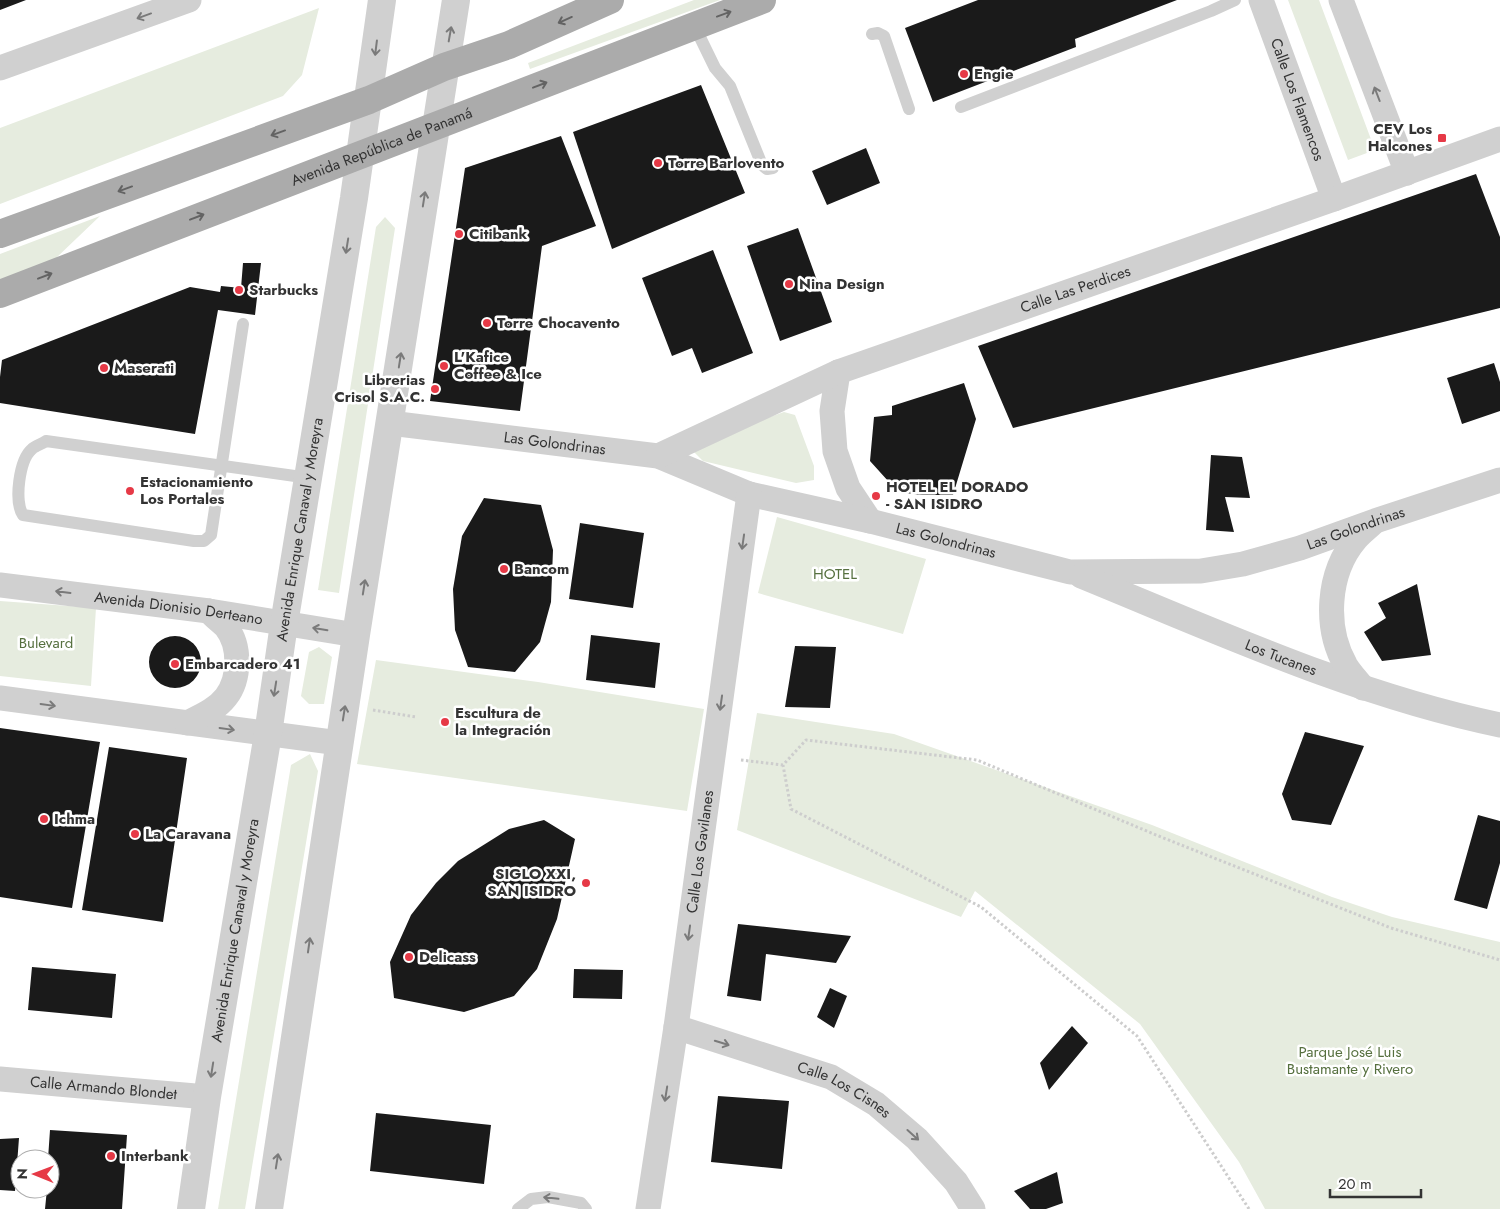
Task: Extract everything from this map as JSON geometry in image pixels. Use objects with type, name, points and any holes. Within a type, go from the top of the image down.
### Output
[{"type":"main road","points":[[0,234],[369,100],[444,67],[509,45],[610,0]]},
{"type":"main road","name":"Avenida República de Panamá","points":[[0,294],[762,0]]},
{"type":"street","points":[[0,68],[190,0]]},
{"type":"street","name":"Avenida Enrique Canaval y Moreyra","points":[[190,1209],[361,155],[382,0]]},
{"type":"street","points":[[269,1209],[339,743],[456,0]]},
{"type":"street","name":"Calle Los Flamencos","points":[[1261,0],[1334,199]]},
{"type":"street","points":[[1341,0],[1407,173]]},
{"type":"street","name":"Calle Las Perdices","points":[[658,456],[838,372],[1500,139]]},
{"type":"street","points":[[838,372],[832,411],[835,451],[848,488],[870,521]]},
{"type":"street","name":"Las Golondrinas","points":[[390,423],[658,456],[749,494],[870,521],[1070,572],[1200,571],[1222,568],[1300,548],[1500,480]]},
{"type":"street","name":"Calle Los Gavilanes","points":[[648,1209],[676,1027],[749,494]]},
{"type":"street","points":[[1363,688],[1346,666],[1336,642],[1331,615],[1333,588],[1342,563],[1356,540],[1375,521]]},
{"type":"street","name":"Los Tucanes","points":[[1070,572],[1281,658],[1363,688],[1460,717],[1500,725]]},
{"type":"street","name":"Avenida Dionisio Derteano","points":[[0,585],[108,597],[356,635]]},
{"type":"street","points":[[187,723],[209,713],[226,697],[236,674],[236,650],[227,628],[209,612]]},
{"type":"street","points":[[0,698],[339,743]]},
{"type":"street","name":"Calle Los Cisnes","points":[[676,1027],[831,1077],[876,1104],[917,1139],[956,1182],[973,1209]]},
{"type":"street","name":"Calle Armando Blondet","points":[[0,1079],[207,1097]]},
{"type":"lane","points":[[961,107],[1211,11],[1235,0]]},
{"type":"lane","points":[[694,25],[715,68],[730,86],[762,165],[767,169],[773,168]]},
{"type":"lane","points":[[872,34],[878,33],[884,36],[909,109]]},
{"type":"lane","points":[[243,324],[222,465],[211,534],[204,541],[23,515],[19,509],[18,495],[22,467],[31,450],[46,441],[222,465],[309,478]]},
{"type":"lane","points":[[518,1209],[531,1200],[548,1197],[580,1203],[586,1209]]},
{"type":"path","points":[[345,706],[416,717]]},
{"type":"path","points":[[784,765],[806,740],[977,760],[1161,837],[1391,928],[1500,960]]},
{"type":"path","points":[[714,756],[784,765]]},
{"type":"path","points":[[784,765],[791,809],[981,907],[1137,1036],[1249,1209]]},
{"type":"green space","points":[[694,0],[720,0],[530,69],[528,63]]},
{"type":"green space","points":[[1288,0],[1319,0],[1375,150],[1348,160]]},
{"type":"green space","points":[[319,8],[302,75],[283,96],[0,204],[0,128]]},
{"type":"green space","points":[[100,216],[54,260],[0,280],[0,254]]},
{"type":"green space","points":[[385,217],[395,228],[339,593],[318,590],[376,227]]},
{"type":"green space","points":[[784,412],[795,415],[814,466],[814,480],[796,483],[703,461],[693,451],[701,441]]},
{"type":"green space","name":"HOTEL","points":[[777,517],[926,559],[903,634],[758,593]]},
{"type":"green space","name":"Bulevard","points":[[0,601],[96,608],[91,686],[0,676]]},
{"type":"green space","points":[[319,647],[332,657],[324,704],[309,704],[301,696],[309,652]]},
{"type":"green space","points":[[376,660],[538,682],[704,709],[687,811],[357,764]]},
{"type":"green space","name":"Parque José Luis Bustamante y Rivero","points":[[757,713],[894,734],[1152,825],[1332,897],[1392,917],[1500,942],[1500,1209],[1265,1209],[1239,1162],[1140,1024],[975,891],[961,917],[737,830]]},
{"type":"green space","points":[[310,754],[318,771],[245,1209],[218,1209],[291,765]]},
{"type":"building","points":[[0,0],[26,0],[0,10]]},
{"type":"building","name":"Engie","points":[[978,0],[1177,0],[1075,39],[1076,47],[933,102],[905,28]]},
{"type":"building","name":"Torre Barlovento","points":[[701,85],[745,193],[612,249],[573,132]]},
{"type":"building","name":"Torre Chocavento","points":[[561,136],[596,226],[542,246],[520,411],[430,401],[465,168]]},
{"type":"building","points":[[866,148],[880,183],[827,205],[812,171]]},
{"type":"building","points":[[1476,174],[1500,237],[1500,308],[1013,428],[978,346]]},
{"type":"building","name":"Nina Design","points":[[798,228],[832,322],[780,341],[747,246]]},
{"type":"building","points":[[713,250],[753,353],[702,373],[692,348],[672,356],[642,278]]},
{"type":"building","name":"Maserati","points":[[243,263],[261,263],[255,315],[218,310],[195,434],[0,403],[2,360],[190,287],[220,292],[221,286],[241,288]]},
{"type":"building","points":[[1494,363],[1500,382],[1500,411],[1462,424],[1447,378]]},
{"type":"building","points":[[964,383],[976,419],[953,495],[922,495],[898,492],[870,461],[874,417],[892,415],[892,406]]},
{"type":"building","points":[[1211,455],[1242,457],[1250,498],[1225,497],[1234,532],[1206,530]]},
{"type":"building","name":"Bancom","points":[[484,498],[541,505],[553,550],[551,602],[540,642],[515,672],[468,667],[455,630],[453,589],[462,536]]},
{"type":"building","points":[[580,523],[644,533],[633,608],[569,599]]},
{"type":"building","points":[[1417,584],[1431,655],[1382,661],[1364,632],[1386,618],[1378,603]]},
{"type":"building","points":[[591,635],[660,643],[655,688],[586,680]]},
{"type":"building","name":"Embarcadero 41","points":[[170,636],[180,636],[189,640],[197,648],[201,662],[197,676],[189,684],[180,688],[170,688],[161,684],[153,676],[149,667],[149,657],[153,648],[161,640]]},
{"type":"building","points":[[795,646],[836,647],[830,708],[785,707]]},
{"type":"building","name":"Ichma","points":[[0,728],[100,742],[72,908],[0,897]]},
{"type":"building","points":[[1305,732],[1364,746],[1331,825],[1292,820],[1282,794]]},
{"type":"building","name":"La Caravana","points":[[109,747],[187,758],[163,922],[82,910]]},
{"type":"building","points":[[1478,815],[1500,821],[1500,863],[1487,909],[1454,900]]},
{"type":"building","points":[[544,820],[575,839],[557,919],[537,969],[514,996],[464,1012],[394,998],[390,962],[411,915],[436,883],[458,861],[509,829]]},
{"type":"building","points":[[738,924],[851,936],[836,963],[766,954],[761,1001],[727,996]]},
{"type":"building","points":[[32,967],[116,974],[112,1018],[28,1010]]},
{"type":"building","points":[[574,969],[623,970],[622,999],[573,998]]},
{"type":"building","points":[[830,988],[847,996],[834,1028],[817,1017]]},
{"type":"building","points":[[1072,1026],[1088,1043],[1049,1090],[1040,1063]]},
{"type":"building","points":[[718,1096],[789,1101],[782,1169],[711,1162]]},
{"type":"building","points":[[376,1113],[491,1125],[484,1184],[370,1171]]},
{"type":"building","points":[[50,1130],[127,1135],[122,1209],[45,1209],[46,1199],[60,1199],[60,1149],[49,1149]]},
{"type":"building","points":[[19,1138],[18,1149],[10,1149],[10,1191],[0,1190],[0,1139]]},
{"type":"building","points":[[1057,1172],[1063,1203],[1046,1209],[1030,1209],[1014,1191]]},
{"type":"place","name":"Engie","points":[[964,74]]},
{"type":"place","name":"CEV Los Halcones","points":[[1442,138]]},
{"type":"place","name":"Torre Barlovento","points":[[658,163]]},
{"type":"place","name":"Citibank","points":[[459,234]]},
{"type":"place","name":"Nina Design","points":[[789,284]]},
{"type":"place","name":"Starbucks","points":[[239,290]]},
{"type":"place","name":"Torre Chocavento","points":[[487,323]]},
{"type":"place","name":"L'Kafice Coffee & Ice","points":[[444,366]]},
{"type":"place","name":"Maserati","points":[[104,368]]},
{"type":"place","name":"Librerias Crisol S.A.C.","points":[[435,389]]},
{"type":"place","name":"Estacionamiento Los Portales","points":[[130,491]]},
{"type":"place","name":"HOTEL EL DORADO - SAN ISIDRO","points":[[876,496]]},
{"type":"place","name":"Bancom","points":[[504,569]]},
{"type":"place","name":"Embarcadero 41","points":[[175,664]]},
{"type":"place","name":"Escultura de la Integración","points":[[445,722]]},
{"type":"place","name":"Ichma","points":[[44,819]]},
{"type":"place","name":"La Caravana","points":[[135,834]]},
{"type":"place","name":"SIGLO XXI, SAN ISIDRO","points":[[586,883]]},
{"type":"place","name":"Delicass","points":[[409,957]]},
{"type":"place","name":"Interbank","points":[[111,1156]]}]
